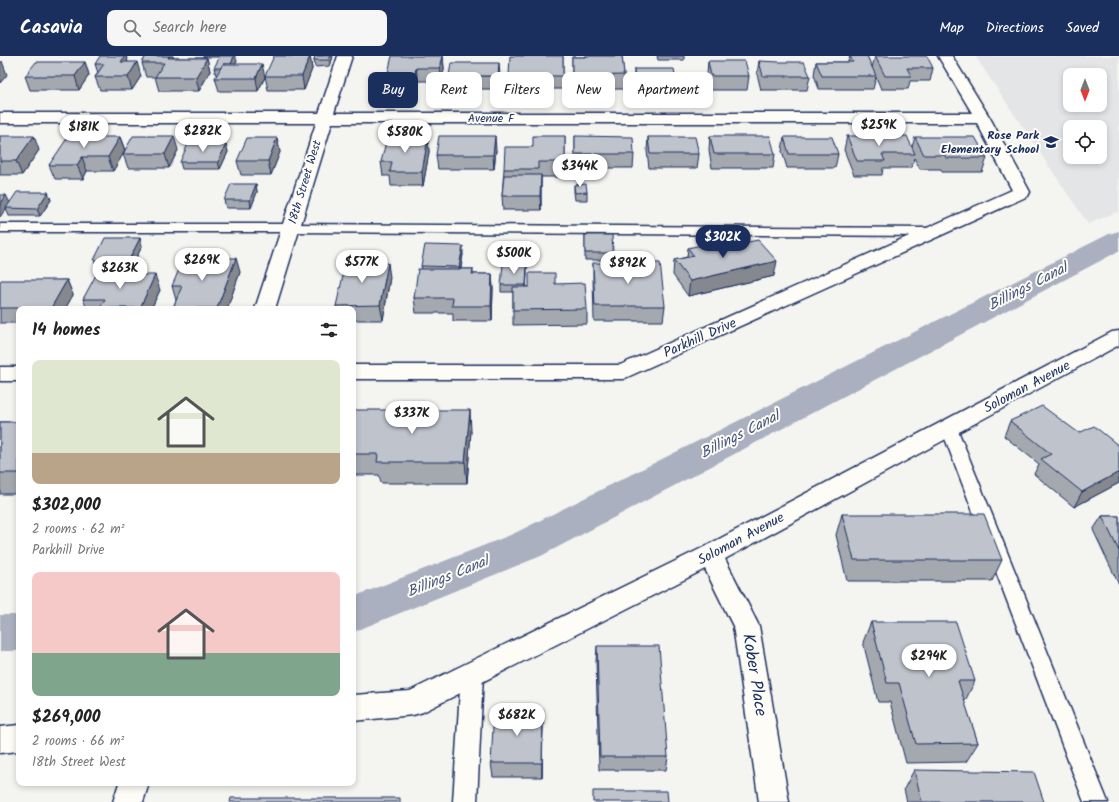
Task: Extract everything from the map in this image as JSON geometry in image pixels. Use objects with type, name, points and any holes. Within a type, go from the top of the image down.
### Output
[{"type":"street","name":"18th Street West","points":[[266,306],[344,56]]},
{"type":"street","points":[[945,56],[982,118]]},
{"type":"street","name":"Avenue F","points":[[0,118],[982,118]]},
{"type":"street","name":"Parkhill Drive","points":[[356,372],[623,372],[1022,192],[982,118]]},
{"type":"street","name":"Soloman Avenue","points":[[356,708],[413,703],[711,555],[1118,339]]},
{"type":"street","points":[[0,374],[16,374]]},
{"type":"street","name":"Kober Place","points":[[711,555],[746,626],[774,802]]},
{"type":"street","points":[[0,740],[16,738]]},
{"type":"street","points":[[128,802],[133,786]]},
{"type":"lane","points":[[0,228],[291,228],[934,232]]},
{"type":"lane","points":[[949,428],[1096,802]]},
{"type":"lane","points":[[466,802],[472,674]]},
{"type":"shaded area","name":"Rose Park Elementary School","points":[[975,56],[1119,56],[1119,211],[1088,224]]},
{"type":"building","points":[[100,56],[125,56],[121,62],[137,62],[128,77],[95,77],[104,64],[95,64]]},
{"type":"building","points":[[146,56],[169,56],[168,58],[207,58],[196,77],[155,77],[164,63],[142,63]]},
{"type":"building","points":[[220,56],[234,56],[231,64],[223,64],[221,68],[214,68]]},
{"type":"building","points":[[274,56],[310,56],[302,76],[265,76]]},
{"type":"building","points":[[315,56],[330,56],[329,60],[314,60]]},
{"type":"building","points":[[392,56],[443,56],[440,68],[416,68],[415,72],[388,72]]},
{"type":"building","points":[[510,56],[563,56],[562,76],[554,76],[554,72],[509,72]]},
{"type":"building","points":[[622,56],[623,75],[615,75],[615,72],[572,72],[572,57]]},
{"type":"building","points":[[850,56],[867,56],[876,76],[822,76],[816,62],[853,62]]},
{"type":"building","points":[[875,56],[927,56],[933,68],[907,68],[911,76],[885,76]]},
{"type":"building","points":[[708,61],[745,61],[749,76],[713,76],[713,72],[710,72]]},
{"type":"building","points":[[759,61],[804,62],[810,76],[763,76]]},
{"type":"building","points":[[36,62],[85,62],[75,76],[25,76]]},
{"type":"building","points":[[451,63],[499,63],[498,72],[490,72],[490,76],[482,76],[482,72],[450,72]]},
{"type":"building","points":[[223,64],[262,64],[256,78],[215,78]]},
{"type":"building","points":[[634,69],[674,69],[674,72],[634,72]]},
{"type":"building","points":[[0,136],[34,136],[16,161],[0,161]]},
{"type":"building","points":[[133,136],[174,136],[165,154],[123,154]]},
{"type":"building","points":[[439,136],[495,136],[493,155],[436,155]]},
{"type":"building","points":[[533,136],[565,136],[565,162],[538,162],[538,169],[504,169],[505,147],[533,147]]},
{"type":"building","points":[[575,136],[633,137],[634,154],[575,154]]},
{"type":"building","points":[[710,136],[770,136],[775,154],[714,154]]},
{"type":"building","points":[[847,136],[907,136],[915,154],[882,154],[885,161],[857,161]]},
{"type":"building","points":[[68,137],[120,137],[108,157],[82,157],[77,165],[49,165]]},
{"type":"building","points":[[648,137],[695,137],[699,154],[650,154]]},
{"type":"building","points":[[784,137],[832,137],[838,154],[789,154]]},
{"type":"building","points":[[915,137],[975,137],[987,158],[946,158],[945,155],[924,155]]},
{"type":"building","points":[[247,138],[277,138],[268,161],[237,161]]},
{"type":"building","points":[[387,138],[428,138],[422,172],[390,172],[392,162],[381,162]]},
{"type":"building","points":[[188,144],[226,144],[218,162],[180,162]]},
{"type":"building","points":[[504,175],[541,175],[540,196],[502,196]]},
{"type":"building","points":[[231,184],[256,184],[250,200],[224,200]]},
{"type":"building","points":[[586,184],[587,192],[575,193],[574,185]]},
{"type":"building","points":[[17,192],[48,192],[37,209],[6,208]]},
{"type":"building","points":[[0,195],[6,195],[0,205]]},
{"type":"building","points":[[585,235],[612,235],[613,253],[585,253]]},
{"type":"building","points":[[105,238],[140,238],[129,260],[94,260]]},
{"type":"building","points":[[758,240],[777,261],[690,281],[674,260],[694,256],[688,248],[718,241],[724,247]]},
{"type":"building","points":[[425,245],[463,246],[459,267],[421,266]]},
{"type":"building","points":[[184,258],[236,258],[218,306],[174,306],[182,286],[172,286]]},
{"type":"building","points":[[346,263],[388,263],[380,305],[336,306]]},
{"type":"building","points":[[593,263],[660,263],[665,306],[595,306]]},
{"type":"building","points":[[503,264],[527,264],[526,285],[501,285]]},
{"type":"building","points":[[418,269],[473,269],[472,274],[492,274],[491,306],[452,306],[453,298],[414,298]]},
{"type":"building","points":[[529,273],[555,273],[555,284],[585,283],[587,309],[513,310],[513,287],[529,287]]},
{"type":"building","points":[[96,275],[155,275],[141,306],[101,306],[105,299],[83,299]]},
{"type":"building","points":[[1,280],[67,280],[52,306],[16,306],[16,308],[0,308]]},
{"type":"building","points":[[1042,406],[1079,433],[1094,426],[1119,446],[1119,472],[1082,492],[1041,459],[1051,454],[1010,421]]},
{"type":"building","points":[[356,410],[470,410],[465,462],[377,462],[378,454],[356,454]]},
{"type":"building","points":[[0,422],[16,422],[16,473],[0,473]]},
{"type":"building","points":[[842,514],[984,514],[1002,560],[854,560]]},
{"type":"building","points":[[1102,516],[1119,516],[1119,551]]},
{"type":"building","points":[[871,622],[956,622],[975,681],[958,681],[978,743],[916,744],[899,683],[887,683]]},
{"type":"building","points":[[597,646],[659,646],[668,757],[600,757]]},
{"type":"building","points":[[494,710],[543,710],[542,763],[491,763]]},
{"type":"building","points":[[914,770],[1034,772],[1044,802],[922,802]]},
{"type":"building","points":[[593,791],[667,791],[668,802],[593,802]]},
{"type":"building","points":[[231,798],[400,798],[400,802],[230,802]]},
{"type":"waterway","name":"Billings Canal","points":[[356,614],[527,545],[1119,240]]},
{"type":"waterway","name":"Billings Canal","points":[[0,633],[16,633]]},
{"type":"place","name":"Rose Park Elementary School","points":[[1051,142]]}]
